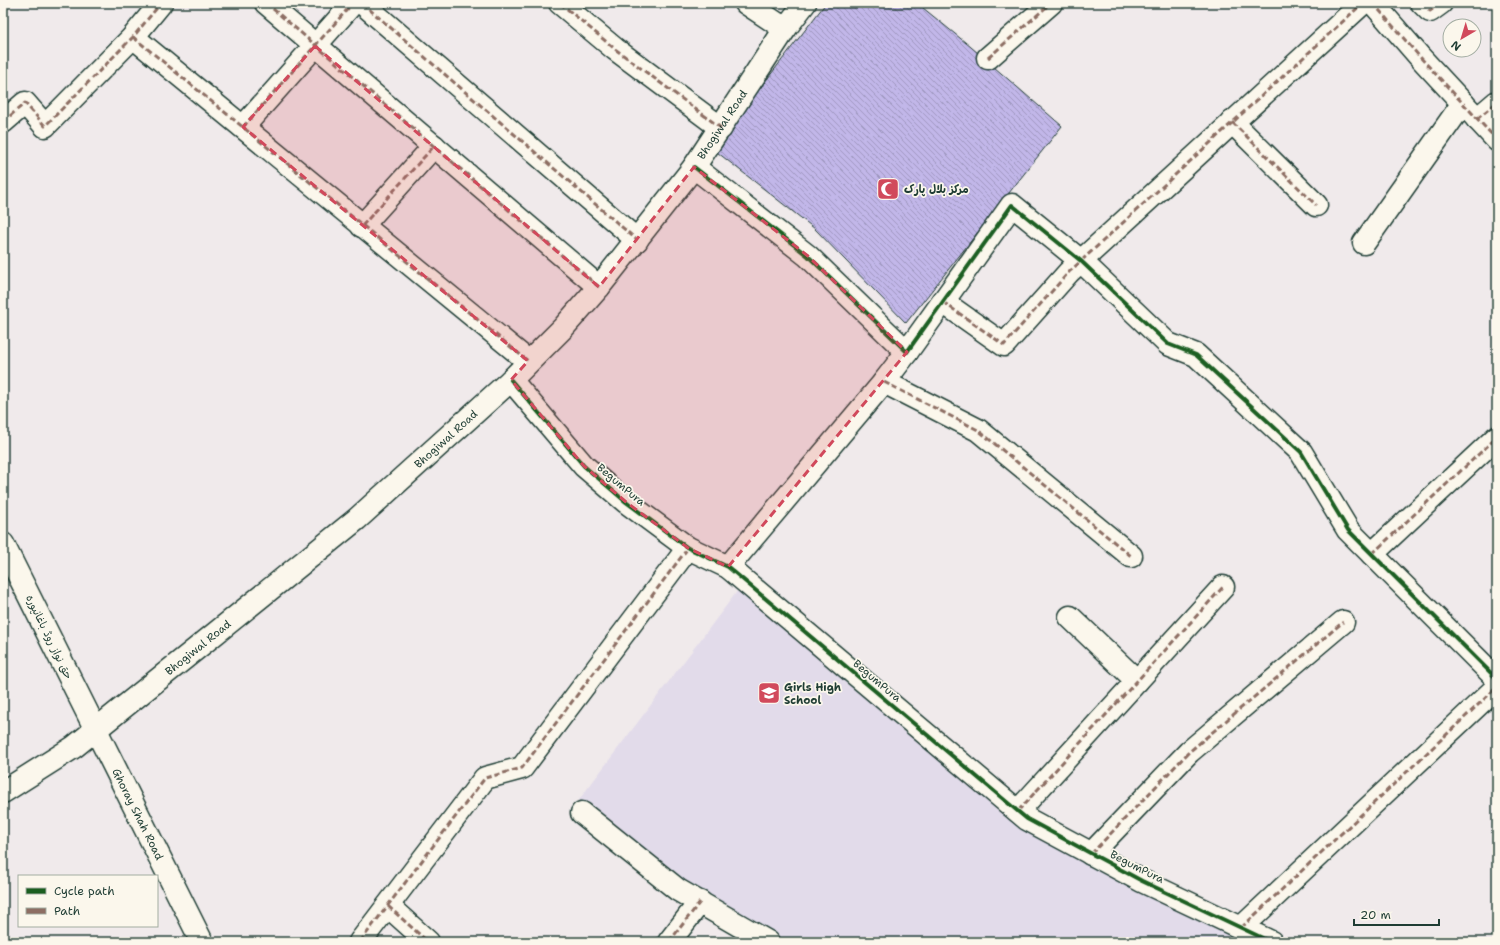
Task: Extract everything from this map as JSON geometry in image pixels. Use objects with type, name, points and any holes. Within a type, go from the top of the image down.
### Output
[{"type":"street","points":[[3,122],[25,103],[45,126],[132,37],[161,3]]},
{"type":"street","points":[[266,3],[599,287]]},
{"type":"street","points":[[243,127],[352,3]]},
{"type":"street","points":[[362,3],[637,240]]},
{"type":"street","points":[[560,3],[615,49],[721,128]]},
{"type":"street","points":[[746,3],[785,29]]},
{"type":"street","name":"Bhogiwal Road","points":[[3,792],[96,730],[357,519],[511,380],[528,361],[563,328],[599,287],[694,167],[785,29],[804,3]]},
{"type":"street","points":[[988,58],[1051,3]]},
{"type":"street","points":[[943,302],[1004,345],[1080,261],[1363,3]]},
{"type":"street","points":[[1373,3],[1419,56],[1497,140]]},
{"type":"street","points":[[1422,3],[1430,11],[1441,3]]},
{"type":"street","points":[[132,37],[528,361]]},
{"type":"street","points":[[1477,119],[1497,102]]},
{"type":"street","points":[[1364,243],[1463,103]]},
{"type":"street","points":[[1232,122],[1316,205]]},
{"type":"street","points":[[362,226],[434,146]]},
{"type":"street","points":[[694,167],[808,256],[907,352]]},
{"type":"street","points":[[728,567],[884,382],[1012,205],[1080,261],[1168,344],[1196,355],[1301,452],[1348,530],[1497,679]]},
{"type":"street","name":"BegumPura","points":[[511,380],[584,466],[626,502],[688,548],[728,567],[1027,819],[1142,881],[1271,942]]},
{"type":"street","points":[[884,382],[978,430],[1131,556]]},
{"type":"street","points":[[1372,554],[1496,440]]},
{"type":"street","name":"حق نواز روڈ باغانپورہ","points":[[3,544],[96,730]]},
{"type":"street","points":[[360,942],[485,778],[522,768],[688,548]]},
{"type":"street","points":[[1018,811],[1223,587]]},
{"type":"street","points":[[1070,617],[1137,681]]},
{"type":"street","points":[[1092,854],[1189,752],[1343,622]]},
{"type":"street","points":[[1241,928],[1497,687]]},
{"type":"street","name":"Ghoray Shah Road","points":[[96,730],[202,942]]},
{"type":"street","points":[[582,813],[678,890],[768,942]]},
{"type":"street","points":[[669,942],[700,902]]},
{"type":"street","points":[[388,906],[428,942]]},
{"type":"highlighted area","points":[[315,46],[599,287],[694,167],[808,256],[907,352],[728,567],[688,548],[626,502],[584,466],[511,380],[528,361],[243,127]]},
{"type":"shaded area","name":"Girls High School","points":[[745,581],[1027,819],[1273,942],[768,942],[582,813],[575,805]]},
{"type":"building","name":"مرکز بلال پارک","points":[[826,3],[917,3],[971,47],[1062,126],[906,323],[815,229],[713,149]]},
{"type":"marked path","points":[[3,122],[25,103],[45,126],[133,37],[161,3]]},
{"type":"marked path","points":[[266,3],[599,287]]},
{"type":"marked path","points":[[243,127],[353,3]]},
{"type":"marked path","points":[[362,3],[637,240]]},
{"type":"marked path","points":[[560,3],[615,49],[721,128]]},
{"type":"marked path","points":[[988,58],[1051,3]]},
{"type":"marked path","points":[[943,302],[1004,345],[1069,272],[1363,3]]},
{"type":"marked path","points":[[1373,3],[1419,56],[1497,140]]},
{"type":"marked path","points":[[1422,3],[1430,11],[1441,3]]},
{"type":"marked path","points":[[133,37],[528,361]]},
{"type":"marked path","points":[[1477,119],[1497,102]]},
{"type":"marked path","points":[[1232,122],[1316,205]]},
{"type":"marked path","points":[[362,226],[434,146]]},
{"type":"marked path","points":[[884,382],[978,430],[1131,556]]},
{"type":"marked path","points":[[1372,554],[1497,437]]},
{"type":"marked path","points":[[360,942],[485,778],[522,768],[688,548]]},
{"type":"marked path","points":[[1018,811],[1223,587]]},
{"type":"marked path","points":[[1091,854],[1189,752],[1343,622]]},
{"type":"marked path","points":[[1241,928],[1497,687]]},
{"type":"marked path","points":[[669,942],[700,902]]},
{"type":"marked path","points":[[388,906],[428,942]]},
{"type":"cycle path","points":[[694,167],[808,256],[907,352],[1012,205],[1081,261],[1168,344],[1196,355],[1301,452],[1348,530],[1497,679]]},
{"type":"cycle path","points":[[511,380],[584,466],[626,502],[688,548],[728,567],[1027,819],[1142,881],[1271,942]]},
{"type":"place","name":"مرکز بلال پارک","points":[[888,189]]},
{"type":"place","name":"Girls High School","points":[[769,693]]}]
